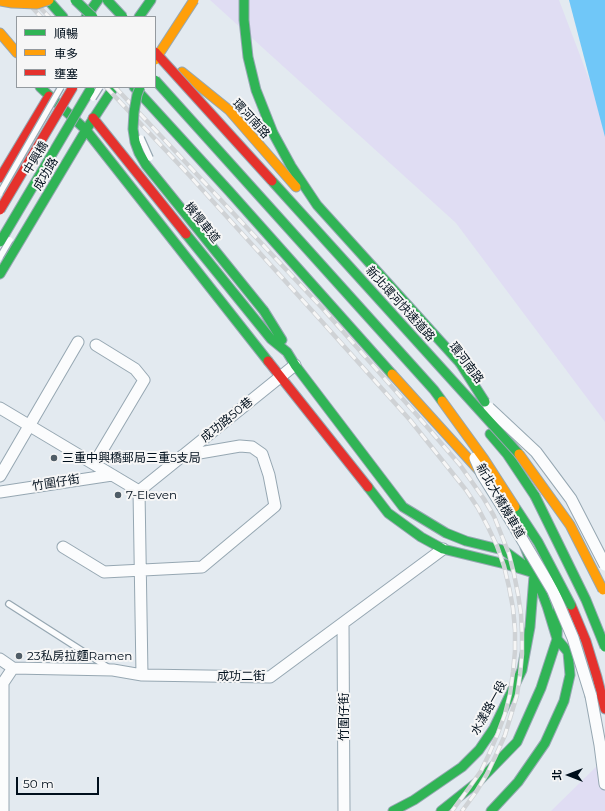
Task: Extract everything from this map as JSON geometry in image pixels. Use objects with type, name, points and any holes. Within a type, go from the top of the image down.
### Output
[{"type":"main road","points":[[0,1],[36,4],[48,0],[62,16]]},
{"type":"main road","points":[[76,0],[91,16],[104,1],[121,16]]},
{"type":"main road","points":[[85,0],[99,16]]},
{"type":"main road","points":[[110,16],[118,0]]},
{"type":"main road","points":[[141,16],[151,0]]},
{"type":"main road","points":[[194,0],[156,61],[158,61],[226,133],[240,159]]},
{"type":"main road","points":[[244,0],[244,20],[248,57],[256,90],[272,133],[291,166],[317,205],[460,364],[518,452]]},
{"type":"main road","points":[[0,33],[11,55]]},
{"type":"main road","name":"新北環河快速道路","points":[[156,52],[518,452],[570,525],[604,593]]},
{"type":"main road","name":"環河南路","points":[[156,52],[229,110],[455,365],[530,477],[555,541],[559,605],[558,639]]},
{"type":"main road","points":[[156,75],[221,140]]},
{"type":"main road","points":[[156,81],[434,390],[484,459],[538,542],[572,605],[586,641],[605,709]]},
{"type":"main road","points":[[62,88],[66,110]]},
{"type":"main road","name":"中興橋","points":[[0,210],[72,88]]},
{"type":"main road","name":"中興橋","points":[[0,242],[92,88]]},
{"type":"main road","name":"成功路","points":[[0,274],[93,118],[113,88]]},
{"type":"main road","points":[[135,88],[512,508],[534,573],[548,606],[558,639],[568,652],[570,675],[564,702],[545,743],[518,782],[491,811]]},
{"type":"main road","points":[[140,88],[134,112],[133,129],[135,142],[139,153],[146,164],[264,311],[279,334],[295,365],[403,507],[446,533],[466,541],[504,550],[534,573]]},
{"type":"main road","points":[[47,91],[86,130],[388,513],[421,537],[443,549],[505,564],[534,573]]},
{"type":"main road","points":[[47,91],[66,110],[93,118],[271,339],[287,352]]},
{"type":"main road","points":[[0,178],[47,91]]},
{"type":"main road","points":[[299,215],[507,454],[535,496],[561,530],[568,544]]},
{"type":"main road","points":[[535,496],[586,600],[605,647]]},
{"type":"main road","name":"水漾路一段","points":[[393,811],[414,800],[462,767],[479,750],[494,728],[522,670],[530,627],[534,573]]},
{"type":"main road","points":[[442,811],[480,780],[517,742],[541,688],[558,639]]},
{"type":"street","points":[[240,159],[265,169],[299,215],[487,406],[536,452],[571,499],[605,565]]},
{"type":"street","name":"新北大橋機車道","points":[[240,159],[250,186],[463,425],[482,474],[553,591],[573,638],[590,696],[600,745],[605,784]]},
{"type":"street","points":[[0,476],[78,342]]},
{"type":"street","points":[[94,464],[144,380],[135,369],[96,345]]},
{"type":"street","name":"成功路50巷","points":[[139,491],[295,365]]},
{"type":"street","points":[[0,408],[139,491],[142,675]]},
{"type":"street","points":[[63,547],[104,572],[202,567],[275,506],[269,475],[262,454],[252,447],[240,446],[182,456]]},
{"type":"street","name":"竹圍仔街","points":[[0,492],[112,475]]},
{"type":"street","name":"成功二街","points":[[13,668],[113,670],[142,675],[270,677],[443,549]]},
{"type":"street","name":"竹圍仔街","points":[[344,623],[344,811]]},
{"type":"street","points":[[0,659],[13,668],[4,683],[2,720],[2,806]]},
{"type":"lane","points":[[147,16],[150,11]]},
{"type":"lane","points":[[156,61],[175,41]]},
{"type":"lane","points":[[0,192],[61,88]]},
{"type":"lane","points":[[88,106],[99,88]]},
{"type":"lane","points":[[140,119],[140,104],[146,88]]},
{"type":"lane","points":[[76,127],[80,120]]},
{"type":"lane","points":[[140,133],[149,157],[153,162]]},
{"type":"lane","points":[[0,257],[12,236]]},
{"type":"lane","points":[[287,339],[287,352]]},
{"type":"lane","points":[[9,604],[113,670]]},
{"type":"shaded area","points":[[210,0],[559,0],[605,121],[605,422],[456,223]]},
{"type":"shaded area","points":[[599,764],[605,764],[605,811],[551,811]]},
{"type":"water","points":[[569,0],[605,0],[605,137]]},
{"type":"railway","points":[[25,0],[40,16]]},
{"type":"railway","points":[[33,0],[48,16]]},
{"type":"railway","points":[[107,88],[189,175],[410,420],[466,490],[488,527],[504,566],[513,608],[515,630],[513,672],[505,714],[490,752],[481,771],[452,811]]},
{"type":"railway","points":[[116,88],[323,309],[416,414],[460,465],[494,516],[509,554],[518,594],[522,634],[520,675],[517,695],[505,735],[487,774],[462,811]]},
{"type":"traffic: fast","points":[[48,0],[62,16]]},
{"type":"traffic: fast","points":[[75,0],[92,16]]},
{"type":"traffic: fast","points":[[87,16],[98,0]]},
{"type":"traffic: fast","points":[[107,0],[122,16]]},
{"type":"traffic: fast","points":[[140,16],[151,0]]},
{"type":"traffic: fast","points":[[244,0],[244,20],[248,57],[256,90],[273,133],[291,166],[317,205],[460,363]]},
{"type":"traffic: fast","points":[[156,81],[434,390],[442,401]]},
{"type":"traffic: fast","points":[[41,88],[86,130],[268,361]]},
{"type":"traffic: fast","points":[[0,274],[86,130],[113,88]]},
{"type":"traffic: fast","points":[[135,88],[392,374]]},
{"type":"traffic: fast","points":[[140,88],[134,112],[133,129],[135,142],[139,153],[146,165],[264,311]]},
{"type":"traffic: fast","points":[[0,242],[90,90]]},
{"type":"traffic: fast","points":[[272,181],[519,454]]},
{"type":"traffic: fast","points":[[186,234],[271,339],[287,352],[295,365],[403,507],[446,533],[466,541],[503,550],[525,566]]},
{"type":"traffic: fast","points":[[264,311],[282,340]]},
{"type":"traffic: fast","points":[[460,363],[485,402]]},
{"type":"traffic: fast","points":[[490,434],[507,454],[535,496]]},
{"type":"traffic: fast","points":[[368,487],[388,513],[421,537],[443,549],[505,564],[534,573]]},
{"type":"traffic: fast","points":[[535,496],[586,600],[605,647]]},
{"type":"traffic: fast","points":[[515,507],[538,542],[571,605]]},
{"type":"traffic: fast","points":[[491,811],[518,782],[545,743],[564,701],[570,675],[568,652],[557,639],[547,606],[525,547]]},
{"type":"traffic: fast","points":[[393,811],[414,800],[462,767],[479,750],[494,728],[522,670],[530,627],[534,576]]},
{"type":"traffic: fast","points":[[441,811],[480,780],[517,742],[541,688],[557,639],[558,597]]},
{"type":"traffic: slow","points":[[0,1],[37,4],[49,0]]},
{"type":"traffic: slow","points":[[156,58],[194,0]]},
{"type":"traffic: slow","points":[[0,33],[16,52]]},
{"type":"traffic: slow","points":[[182,72],[229,110],[296,187]]},
{"type":"traffic: slow","points":[[392,374],[484,476]]},
{"type":"traffic: slow","points":[[442,401],[484,459],[515,507]]},
{"type":"traffic: slow","points":[[519,454],[570,525],[603,590]]},
{"type":"traffic: jam","points":[[156,53],[272,181]]},
{"type":"traffic: jam","points":[[0,210],[72,88]]},
{"type":"traffic: jam","points":[[0,178],[49,96]]},
{"type":"traffic: jam","points":[[93,118],[186,234]]},
{"type":"traffic: jam","points":[[268,361],[368,487]]},
{"type":"traffic: jam","points":[[571,605],[586,641],[605,709]]},
{"type":"place","name":"三重中興橋郵局三重5支局","points":[[54,458]]},
{"type":"place","name":"7-Eleven","points":[[118,495]]},
{"type":"place","name":"23私房拉麵Ramen","points":[[19,656]]}]
